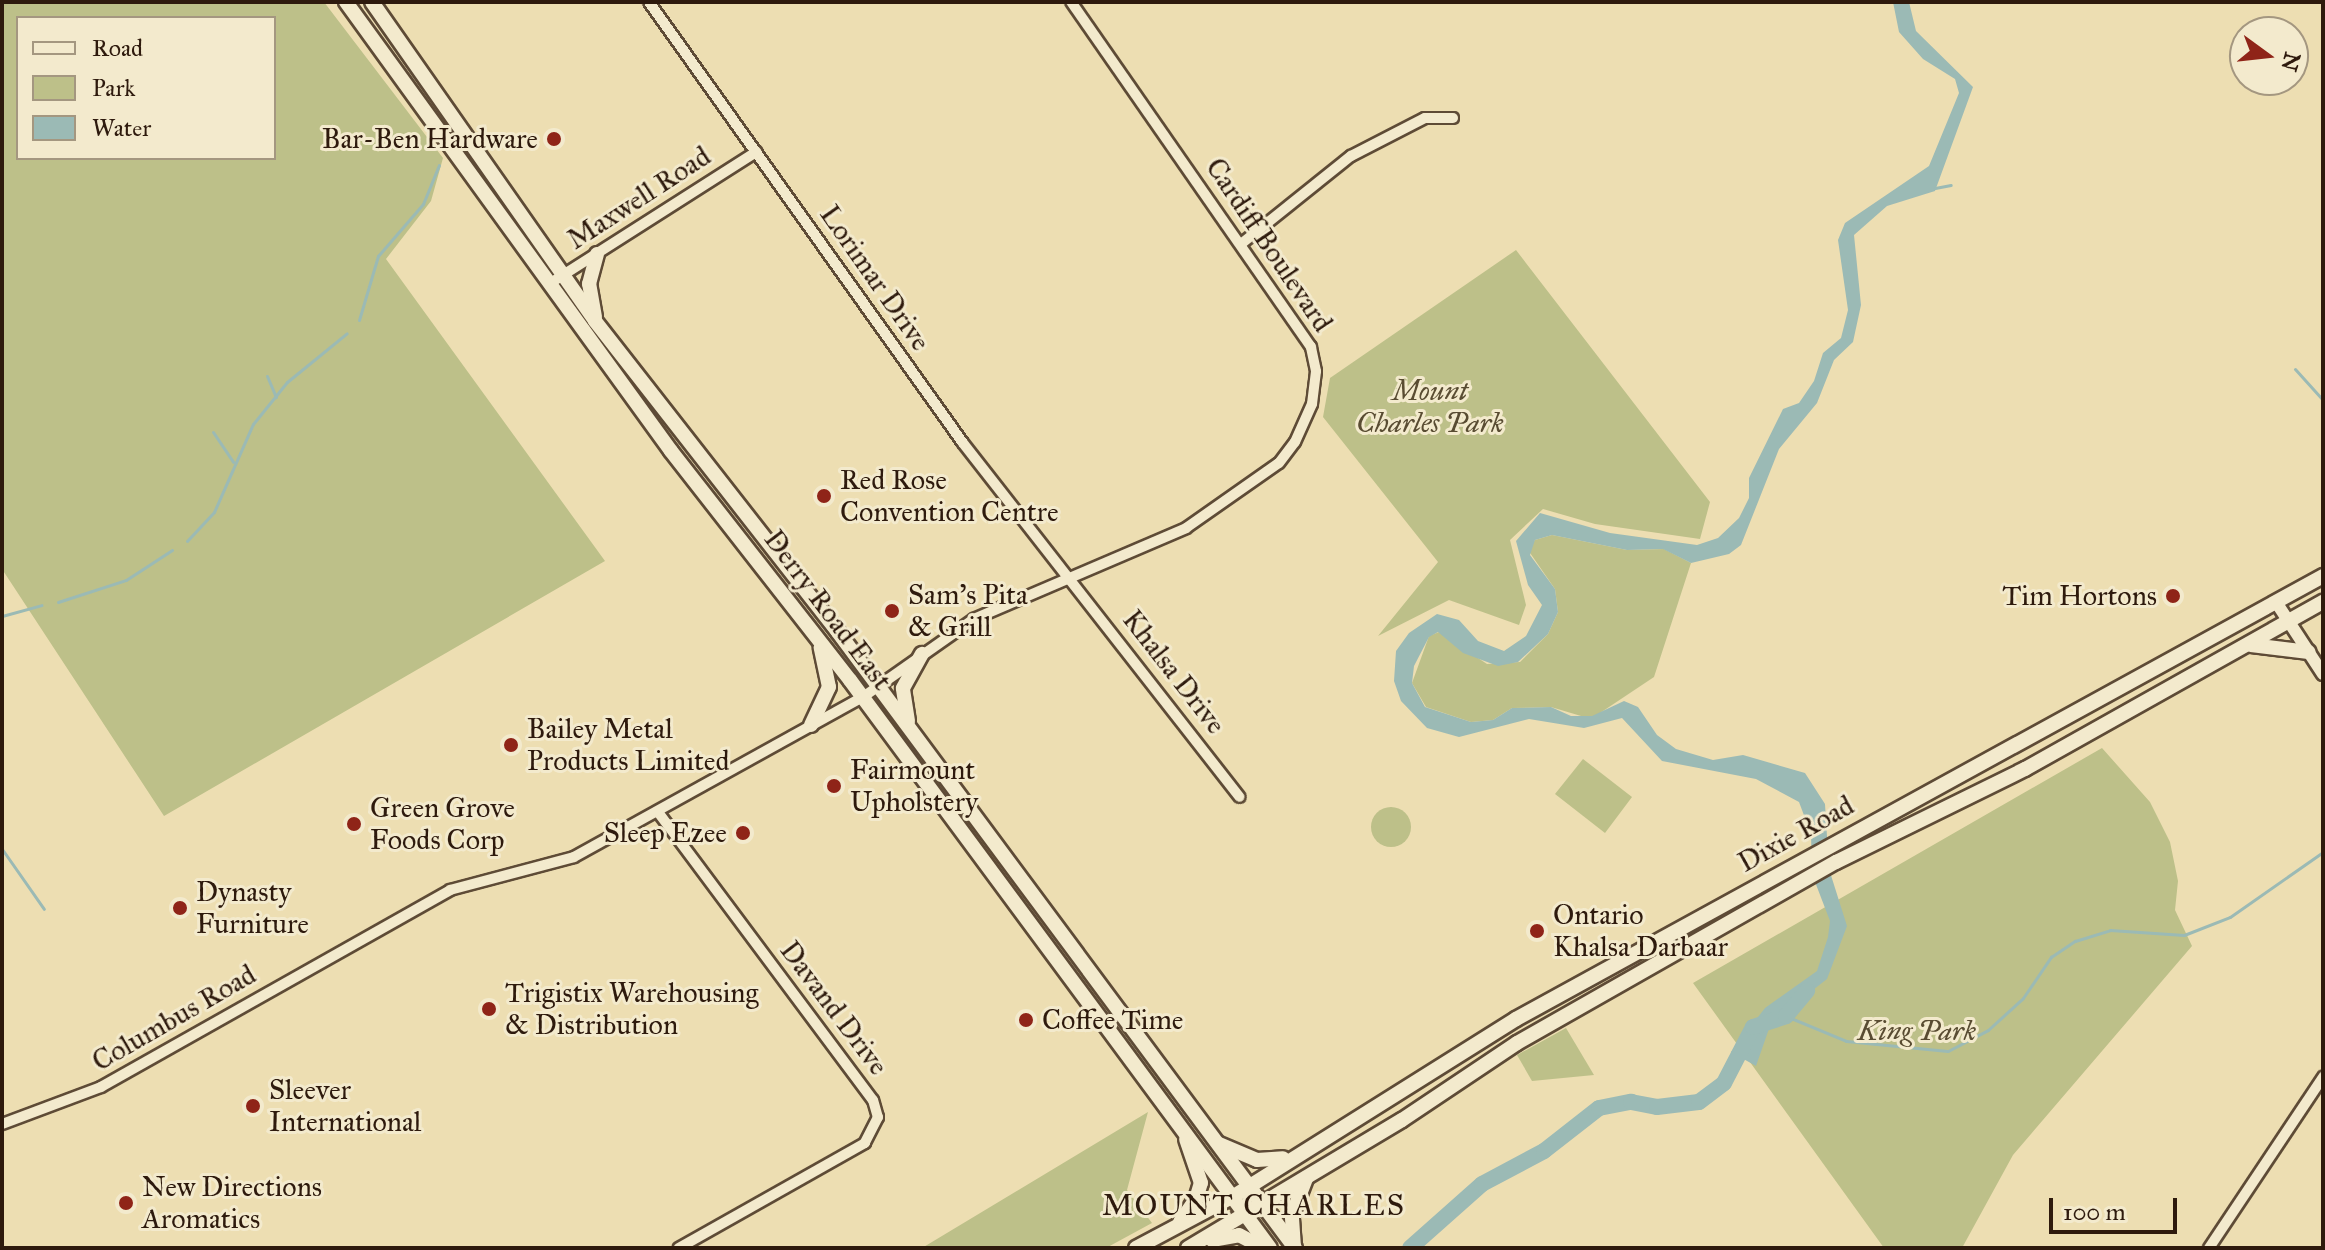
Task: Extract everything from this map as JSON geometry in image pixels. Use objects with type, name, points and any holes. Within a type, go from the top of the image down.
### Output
[{"type":"main road","name":"Derry Road East","points":[[346,2],[549,284],[863,697],[1270,1248]]},
{"type":"main road","name":"Derry Road East","points":[[372,2],[595,321],[912,733],[1294,1247]]},
{"type":"main road","points":[[595,321],[589,284],[597,254]]},
{"type":"main road","name":"Dixie Road","points":[[1136,1248],[1234,1196],[1291,1156],[1516,1019],[2323,576]]},
{"type":"main road","name":"Dixie Road","points":[[1188,1248],[1263,1205],[1517,1043],[1836,862],[2025,769],[2323,602]]},
{"type":"main road","points":[[811,725],[829,687],[820,640]]},
{"type":"main road","points":[[2247,645],[2309,652]]},
{"type":"main road","points":[[912,733],[903,709],[903,688],[922,654]]},
{"type":"main road","points":[[1176,1226],[1196,1199],[1201,1183],[1184,1131]]},
{"type":"main road","points":[[1219,1144],[1257,1160],[1291,1156]]},
{"type":"main road","points":[[1294,1247],[1292,1215],[1306,1178]]},
{"type":"main road","points":[[1203,1239],[1239,1235],[1263,1248]]},
{"type":"street","name":"Lorimar Drive","points":[[649,2],[963,443],[1069,577]]},
{"type":"street","name":"Cardiff Boulevard","points":[[878,688],[922,654],[983,614],[1201,520],[1272,469],[1302,432],[1316,383],[1311,347],[1071,2]]},
{"type":"street","points":[[1241,244],[1351,156],[1425,118],[1453,118]]},
{"type":"street","name":"Maxwell Road","points":[[549,284],[756,152]]},
{"type":"street","name":"Khalsa Drive","points":[[1069,577],[1240,797]]},
{"type":"street","points":[[2276,602],[2323,674]]},
{"type":"street","name":"Columbus Road","points":[[2,1124],[101,1087],[450,890],[574,857],[878,688]]},
{"type":"street","name":"Davand Drive","points":[[658,812],[873,1100],[878,1117],[865,1143],[679,1248]]},
{"type":"street","points":[[2209,1248],[2323,1077]]},
{"type":"green space","points":[[2,2],[324,2],[443,158],[431,201],[386,259],[605,561],[164,816],[2,569]]},
{"type":"green space","name":"Mount Charles Park","points":[[1516,250],[1710,502],[1700,539],[1595,524],[1543,509],[1510,540],[1526,605],[1519,625],[1449,600],[1378,636],[1438,562],[1323,417],[1330,378]]},
{"type":"green space","points":[[1552,535],[1627,550],[1664,549],[1691,563],[1654,677],[1591,719],[1551,707],[1512,708],[1493,720],[1471,722],[1426,707],[1412,683],[1429,636],[1439,632],[1487,664],[1520,662],[1548,634],[1558,612],[1555,589],[1528,550],[1535,540]]},
{"type":"green space","name":"King Park","points":[[2102,748],[2150,802],[2170,842],[2178,881],[2175,910],[2192,946],[2013,1155],[1962,1248],[1884,1248],[1693,983]]},
{"type":"green space","points":[[1583,759],[1632,797],[1605,833],[1555,794]]},
{"type":"green space","points":[[1391,807],[1405,813],[1411,827],[1405,841],[1391,847],[1377,841],[1371,827],[1377,813]]},
{"type":"green space","points":[[1566,1028],[1594,1075],[1532,1081],[1517,1055]]},
{"type":"green space","points":[[1148,1112],[1127,1190],[1152,1223],[1106,1248],[922,1248]]},
{"type":"water","points":[[1893,2],[1909,2],[1916,31],[1973,87],[1935,191],[1887,206],[1854,235],[1861,305],[1853,342],[1834,360],[1817,403],[1779,449],[1741,545],[1729,554],[1691,563],[1663,549],[1627,550],[1552,535],[1535,540],[1530,555],[1555,589],[1558,612],[1548,634],[1518,662],[1498,666],[1463,653],[1438,632],[1429,637],[1414,666],[1412,683],[1425,707],[1471,722],[1493,720],[1512,708],[1551,707],[1571,716],[1592,716],[1624,701],[1638,707],[1657,735],[1676,749],[1713,760],[1743,755],[1805,773],[1825,804],[1829,869],[1847,926],[1827,979],[1771,1023],[1756,1066],[1731,1052],[1765,1008],[1817,971],[1828,937],[1830,921],[1812,874],[1811,834],[1799,802],[1756,779],[1662,761],[1622,718],[1584,728],[1529,719],[1459,737],[1427,728],[1401,701],[1394,681],[1396,651],[1409,633],[1437,614],[1459,620],[1478,641],[1504,651],[1526,636],[1542,605],[1528,585],[1516,541],[1540,513],[1610,533],[1697,545],[1718,538],[1739,518],[1749,498],[1749,478],[1783,409],[1799,403],[1814,381],[1823,353],[1841,338],[1848,310],[1838,240],[1845,223],[1929,166],[1959,93],[1955,79],[1923,59],[1899,32]]},
{"type":"waterway","points":[[359,320],[378,256],[423,204],[439,165]]},
{"type":"waterway","points":[[1935,188],[1951,185]]},
{"type":"waterway","points":[[187,541],[214,512],[253,424],[287,382],[347,333]]},
{"type":"waterway","points":[[2295,369],[2323,400]]},
{"type":"waterway","points":[[267,376],[276,397]]},
{"type":"waterway","points":[[213,432],[233,462]]},
{"type":"waterway","points":[[58,602],[126,580],[172,550]]},
{"type":"waterway","points":[[2,616],[42,605]]},
{"type":"waterway","points":[[2,849],[44,909]]},
{"type":"waterway","points":[[1786,1016],[1846,1041],[1948,1051],[1988,1030],[2023,998],[2051,957],[2075,941],[2110,930],[2184,935],[2230,917],[2323,852]]},
{"type":"waterway","points":[[1410,1248],[1482,1184],[1544,1151],[1599,1108],[1631,1102],[1657,1107],[1699,1102],[1724,1083],[1753,1027],[1786,1016],[1807,991]]},
{"type":"place","name":"Bar-Ben Hardware","points":[[554,139]]},
{"type":"place","name":"Red Rose Convention Centre","points":[[824,496]]},
{"type":"place","name":"Tim Hortons","points":[[2173,596]]},
{"type":"place","name":"Sam’s Pita & Grill","points":[[892,611]]},
{"type":"place","name":"Bailey Metal Products Limited","points":[[511,745]]},
{"type":"place","name":"Fairmount Upholstery","points":[[834,786]]},
{"type":"place","name":"Green Grove Foods Corp","points":[[354,824]]},
{"type":"place","name":"Sleep Ezee","points":[[743,833]]},
{"type":"place","name":"Dynasty Furniture","points":[[180,908]]},
{"type":"place","name":"Ontario Khalsa Darbaar","points":[[1537,931]]},
{"type":"place","name":"Trigistix Warehousing & Distribution","points":[[489,1009]]},
{"type":"place","name":"Coffee Time","points":[[1026,1020]]},
{"type":"place","name":"Sleever International","points":[[253,1106]]},
{"type":"place","name":"New Directions Aromatics","points":[[126,1203]]},
{"type":"district","name":"MOUNT CHARLES","points":[[1254,1205]]}]
